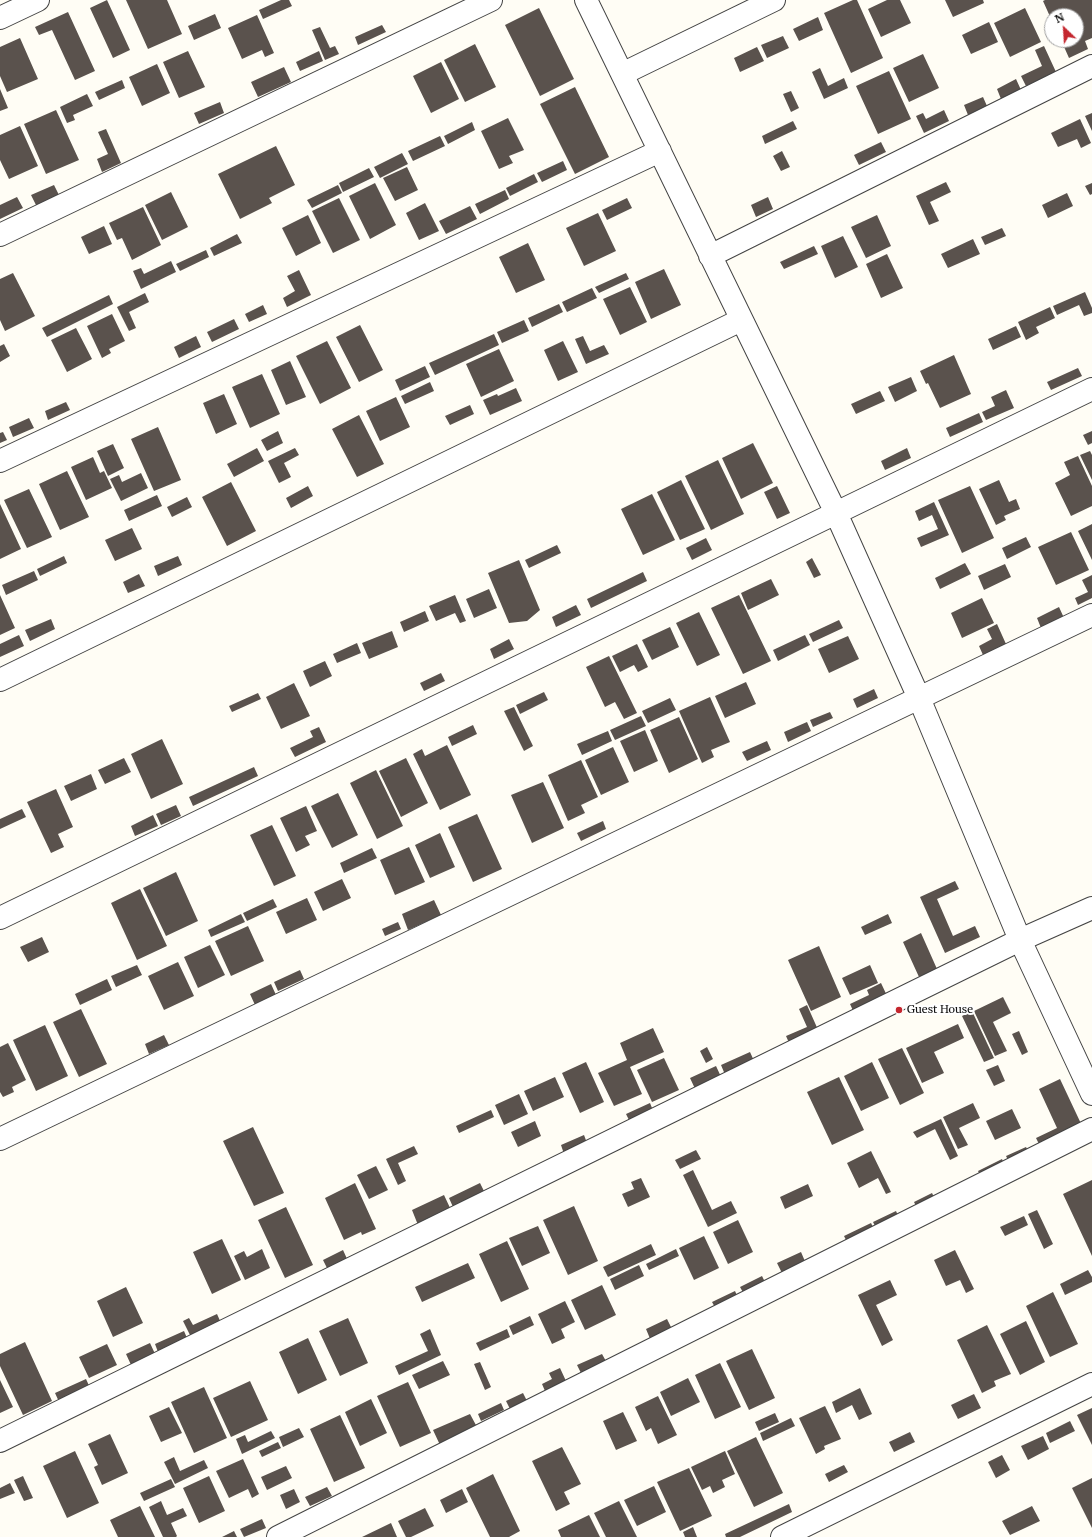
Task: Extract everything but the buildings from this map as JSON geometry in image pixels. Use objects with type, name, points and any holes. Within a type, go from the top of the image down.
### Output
[{"type":"street","points":[[0,18],[38,0]]},
{"type":"street","points":[[0,235],[491,0]]},
{"type":"street","points":[[586,0],[836,513],[919,698],[1020,940],[1092,1094]]},
{"type":"street","points":[[622,74],[774,0]]},
{"type":"street","points":[[710,256],[1092,66]]},
{"type":"street","points":[[0,461],[660,151]]},
{"type":"street","points":[[0,680],[741,320]]},
{"type":"street","points":[[0,918],[1092,389]]},
{"type":"street","points":[[0,1139],[1092,615]]},
{"type":"street","points":[[0,1441],[1020,940],[1092,908]]},
{"type":"street","points":[[278,1537],[1092,1129]]},
{"type":"street","points":[[782,1537],[1092,1384]]},
{"type":"place","name":"Guest House","points":[[899,1010]]}]
